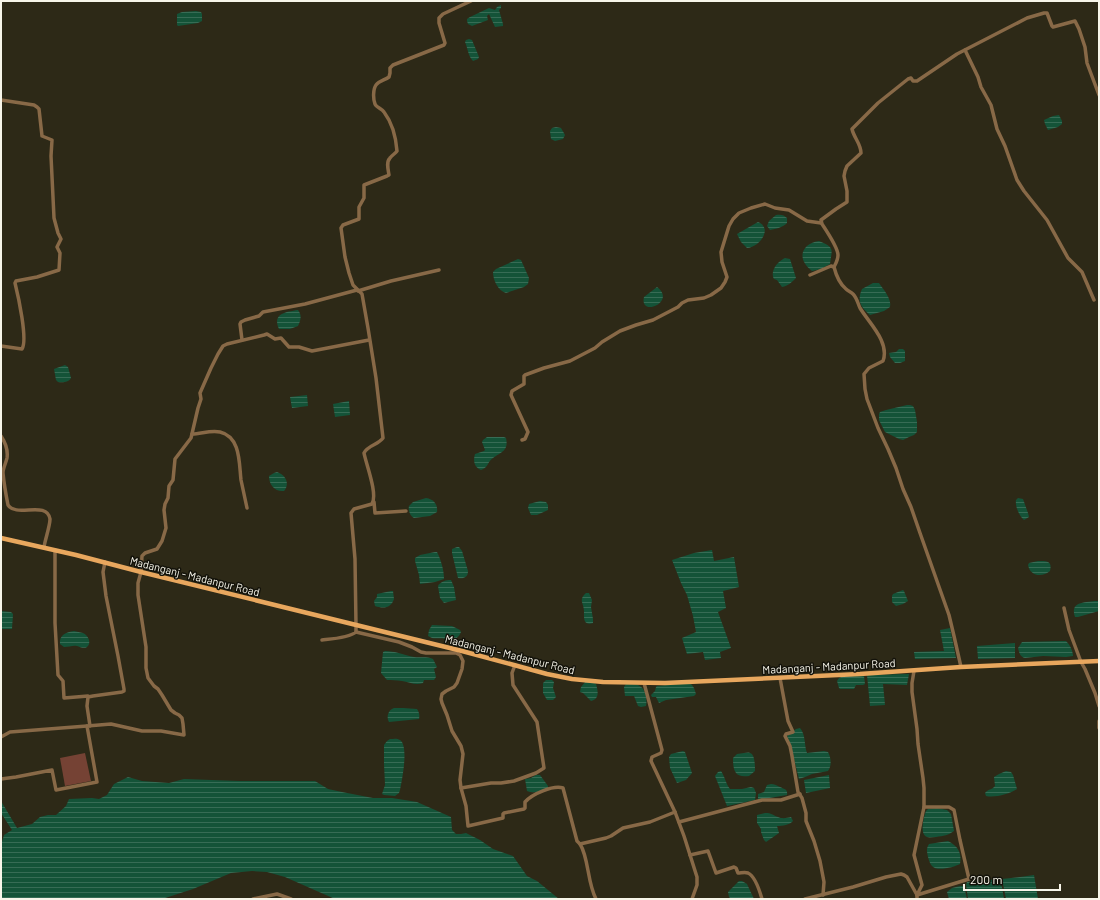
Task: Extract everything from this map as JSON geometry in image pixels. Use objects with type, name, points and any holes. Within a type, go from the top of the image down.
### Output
[{"type":"main road","name":"Madanganj - Madanpur Road","points":[[1,538],[105,562],[546,674],[572,679],[603,682],[644,683],[780,678],[961,667],[1099,661]]},
{"type":"street","points":[[406,511],[375,513],[372,486],[364,453],[369,447],[380,442],[383,438],[362,294],[353,285],[345,258],[341,228],[343,225],[359,220],[359,207],[364,198],[364,185],[389,175],[389,159],[396,154],[397,151],[392,128],[384,113],[375,104],[374,86],[378,82],[389,77],[390,68],[393,65],[444,45],[445,43],[439,18],[443,14],[471,1]]},
{"type":"street","points":[[821,223],[822,219],[847,202],[847,191],[844,176],[845,171],[847,166],[861,153],[859,143],[852,132],[853,127],[878,103],[908,79],[911,78],[913,81],[917,81],[957,54],[1028,18],[1041,13],[1047,13],[1053,27],[1074,20],[1079,29],[1085,47],[1087,63],[1099,95]]},
{"type":"street","points":[[965,50],[991,105],[997,129],[1005,146],[1017,180],[1047,220],[1068,258],[1082,272],[1094,300]]},
{"type":"street","points":[[1,100],[34,105],[39,109],[42,136],[52,140],[51,156],[54,218],[58,234],[61,239],[57,246],[60,253],[59,270],[19,279],[15,282],[23,326],[24,346],[22,349],[1,346]]},
{"type":"street","points":[[522,440],[525,439],[528,432],[510,395],[512,391],[524,384],[524,376],[544,368],[570,361],[596,348],[602,342],[620,331],[653,320],[688,300],[704,298],[721,288],[727,276],[722,262],[721,252],[729,226],[739,213],[765,204],[775,208],[789,210],[807,221],[821,223]]},
{"type":"street","points":[[821,223],[838,254],[838,260],[834,267]]},
{"type":"street","points":[[810,275],[831,266],[834,267]]},
{"type":"street","points":[[834,267],[841,284],[845,289],[853,294],[871,322],[885,350],[883,361],[869,368],[864,374],[864,389],[878,428],[911,507],[948,614],[961,667]]},
{"type":"street","points":[[242,340],[241,322],[259,316],[268,310],[305,304],[439,270]]},
{"type":"street","points":[[1,737],[10,732],[112,724],[142,732],[161,731],[184,735],[182,718],[171,710],[158,689],[148,678],[145,661],[146,647],[138,595],[138,583],[141,572],[142,556],[145,553],[157,549],[162,541],[166,528],[164,510],[168,498],[169,486],[173,480],[174,461],[191,438],[201,399],[200,393],[209,372],[223,346],[267,334],[275,339],[281,338],[288,347],[299,347],[312,351],[369,340]]},
{"type":"street","points":[[192,434],[222,432],[231,438],[239,457],[241,479],[247,508]]},
{"type":"street","points":[[1,436],[6,446],[7,457],[3,473],[8,506],[14,509],[37,509],[47,513],[50,521],[44,548]]},
{"type":"street","points":[[356,632],[355,559],[351,513],[354,509],[372,504],[374,500]]},
{"type":"street","points":[[55,550],[55,623],[58,675],[63,681],[64,698],[124,691],[106,596],[103,572],[105,562]]},
{"type":"street","points":[[1064,608],[1069,630],[1081,662],[1086,669],[1099,706]]},
{"type":"street","points":[[322,640],[353,634],[356,632],[399,642],[421,652],[456,653],[460,655],[462,660],[462,669],[457,683],[454,687],[442,694],[441,699],[452,731],[461,746],[463,754],[460,780],[466,806],[468,826],[503,818],[504,813],[524,809],[525,802],[545,790],[556,787],[563,788],[577,841],[580,844],[585,856],[590,886],[596,899]]},
{"type":"street","points":[[461,788],[491,782],[501,783],[514,781],[536,773],[544,768],[537,722],[513,685],[512,673],[515,665]]},
{"type":"street","points":[[914,671],[912,692],[918,744],[924,778],[924,807],[914,855],[922,885],[917,897]]},
{"type":"street","points":[[780,678],[788,721],[793,732],[786,734],[785,736],[790,746],[798,792],[802,798],[806,821],[820,861],[824,882],[823,895]]},
{"type":"street","points":[[644,683],[662,750],[661,753],[652,757],[651,761],[675,812],[690,855],[698,883],[692,899]]},
{"type":"street","points":[[1,779],[52,770],[56,790],[97,782],[87,706],[88,697],[90,696]]},
{"type":"street","points":[[1099,721],[1099,728]]},
{"type":"street","points":[[679,822],[762,800],[781,800],[800,794]]},
{"type":"street","points":[[917,897],[969,879],[954,810],[949,807],[924,807]]},
{"type":"street","points":[[580,844],[606,838],[623,828],[650,822],[675,812]]},
{"type":"street","points":[[690,855],[708,851],[710,852],[716,873],[734,868],[736,868],[738,873],[747,873],[758,885],[762,899]]},
{"type":"street","points":[[805,899],[853,888],[900,874],[907,877],[917,897]]},
{"type":"street","points":[[253,899],[277,894],[291,899]]},
{"type":"shaded area","points":[[501,5],[499,10],[503,26],[495,27],[489,14],[487,16],[488,20],[472,26],[468,24],[467,19],[470,17],[489,8],[495,10]]},
{"type":"shaded area","points":[[196,11],[201,12],[202,21],[198,23],[177,25],[177,14]]},
{"type":"shaded area","points":[[469,39],[472,40],[479,57],[473,61],[469,55],[465,42]]},
{"type":"shaded area","points":[[1059,115],[1062,124],[1048,130],[1044,120]]},
{"type":"shaded area","points":[[552,128],[561,128],[565,135],[563,139],[555,141],[551,139],[550,131]]},
{"type":"shaded area","points":[[776,215],[785,216],[787,218],[787,223],[784,226],[770,230],[767,226],[769,221]]},
{"type":"shaded area","points":[[758,222],[763,225],[765,229],[763,238],[756,245],[747,248],[741,242],[737,234]]},
{"type":"shaded area","points":[[819,241],[828,245],[831,249],[830,264],[821,269],[812,271],[804,262],[803,253],[804,249],[808,245]]},
{"type":"shaded area","points":[[785,258],[790,259],[796,278],[788,285],[782,287],[777,280],[774,279],[773,273],[777,264]]},
{"type":"shaded area","points":[[518,259],[521,260],[529,278],[528,284],[524,287],[506,293],[503,292],[496,285],[493,272],[496,269]]},
{"type":"shaded area","points":[[873,283],[879,283],[883,288],[890,301],[890,307],[884,311],[870,315],[860,303],[860,293],[862,289]]},
{"type":"shaded area","points":[[657,287],[662,293],[663,298],[656,306],[647,306],[644,303],[644,297]]},
{"type":"shaded area","points":[[298,310],[301,318],[298,326],[290,329],[279,329],[277,320],[281,314]]},
{"type":"shaded area","points":[[899,349],[903,349],[905,351],[905,361],[895,363],[890,357],[889,353],[896,352]]},
{"type":"shaded area","points":[[65,365],[68,367],[71,378],[66,382],[58,382],[56,380],[54,369]]},
{"type":"shaded area","points":[[307,395],[308,406],[292,408],[290,397]]},
{"type":"shaded area","points":[[349,401],[350,415],[335,417],[333,404]]},
{"type":"shaded area","points":[[907,405],[913,406],[915,410],[917,432],[903,440],[885,432],[879,420],[879,414],[880,412],[886,410]]},
{"type":"shaded area","points":[[487,437],[504,437],[506,438],[507,442],[504,451],[491,460],[481,470],[475,465],[474,457],[475,454],[485,450],[482,442]]},
{"type":"shaded area","points":[[277,472],[285,477],[287,486],[284,491],[275,489],[270,482],[269,476]]},
{"type":"shaded area","points":[[426,498],[435,503],[437,512],[430,516],[414,518],[411,516],[409,506],[413,502]]},
{"type":"shaded area","points":[[1018,498],[1023,499],[1028,513],[1029,517],[1024,520],[1020,516],[1017,508],[1016,500]]},
{"type":"shaded area","points":[[540,501],[546,502],[548,505],[548,510],[537,515],[531,515],[528,508],[529,504]]},
{"type":"shaded area","points":[[459,547],[462,551],[468,571],[466,576],[462,578],[458,578],[452,553],[452,549]]},
{"type":"shaded area","points":[[712,550],[714,561],[734,557],[739,587],[723,591],[726,608],[718,612],[731,648],[720,652],[721,658],[705,660],[703,652],[687,654],[682,638],[696,632],[687,595],[672,560],[694,553]]},
{"type":"shaded area","points":[[437,552],[441,562],[444,579],[420,584],[415,558],[420,555]]},
{"type":"shaded area","points":[[1038,561],[1048,562],[1051,567],[1050,571],[1043,575],[1037,575],[1031,572],[1028,565],[1029,563]]},
{"type":"shaded area","points":[[451,580],[454,587],[456,600],[444,603],[440,598],[438,586],[444,581]]},
{"type":"shaded area","points":[[903,590],[908,601],[896,606],[892,602],[892,596],[893,594]]},
{"type":"shaded area","points":[[393,591],[394,599],[389,606],[375,606],[374,601],[377,594]]},
{"type":"shaded area","points":[[586,593],[589,593],[592,600],[591,607],[593,623],[590,624],[585,621],[582,602],[582,598]]},
{"type":"shaded area","points":[[1095,601],[1099,602],[1099,611],[1075,617],[1074,608],[1076,605]]},
{"type":"shaded area","points":[[1,611],[11,612],[13,614],[12,629],[1,629]]},
{"type":"shaded area","points":[[432,625],[452,626],[461,632],[457,638],[450,641],[432,638],[428,636]]},
{"type":"shaded area","points":[[950,628],[956,658],[915,659],[914,652],[944,651],[940,630]]},
{"type":"shaded area","points":[[74,631],[83,633],[89,639],[89,643],[86,648],[77,646],[64,647],[60,644],[61,638],[64,634]]},
{"type":"shaded area","points":[[1066,641],[1069,644],[1073,656],[1043,656],[1025,658],[1019,653],[1018,648],[1022,642]]},
{"type":"shaded area","points":[[1015,643],[1015,658],[978,659],[977,646]]},
{"type":"shaded area","points":[[385,651],[433,659],[437,667],[434,669],[436,677],[434,680],[424,680],[423,683],[418,684],[387,680],[381,673],[383,652]]},
{"type":"shaded area","points":[[909,674],[907,685],[883,684],[885,705],[870,706],[867,675]]},
{"type":"shaded area","points":[[844,676],[864,676],[865,684],[856,685],[854,689],[840,689],[837,681],[839,678]]},
{"type":"shaded area","points":[[546,680],[552,680],[554,682],[553,688],[556,697],[553,700],[547,700],[543,693],[543,683]]},
{"type":"shaded area","points":[[586,681],[596,684],[597,687],[597,697],[591,701],[580,692],[581,687]]},
{"type":"shaded area","points":[[689,683],[694,688],[696,694],[694,696],[666,700],[659,703],[656,697],[652,697],[651,695],[657,686]]},
{"type":"shaded area","points":[[626,684],[636,685],[643,689],[646,696],[646,706],[638,706],[634,696],[625,696],[624,687]]},
{"type":"shaded area","points":[[394,708],[417,709],[419,719],[389,722],[388,714],[390,710]]},
{"type":"shaded area","points":[[800,728],[803,734],[807,753],[828,752],[831,762],[828,771],[812,774],[799,779],[787,736],[796,729]]},
{"type":"shaded area","points":[[390,739],[400,740],[403,743],[404,749],[404,764],[401,785],[399,793],[395,796],[382,794],[385,785],[384,745]]},
{"type":"shaded area","points":[[683,751],[685,752],[692,773],[686,780],[677,783],[670,768],[669,757],[671,754]]},
{"type":"shaded area","points":[[85,753],[91,781],[65,786],[60,758]]},
{"type":"shaded area","points":[[737,754],[752,754],[753,756],[755,771],[749,776],[738,775],[734,770],[733,758]]},
{"type":"shaded area","points":[[721,771],[730,789],[754,788],[756,793],[755,800],[727,806],[715,776]]},
{"type":"shaded area","points":[[1006,771],[1011,772],[1013,775],[1017,789],[1002,795],[986,796],[985,793],[995,786],[994,777]]},
{"type":"shaded area","points":[[540,775],[548,788],[535,792],[527,791],[525,779]]},
{"type":"shaded area","points":[[829,775],[830,788],[806,793],[804,780]]},
{"type":"shaded area","points":[[128,777],[142,781],[169,783],[184,779],[315,781],[328,789],[342,792],[373,798],[392,798],[417,802],[451,817],[452,830],[456,834],[466,833],[493,849],[513,856],[527,876],[537,881],[559,899],[335,899],[285,877],[267,872],[252,871],[231,873],[193,889],[162,899],[1,899],[1,845],[4,835],[12,830],[1,813],[1,801],[17,828],[32,824],[40,817],[56,815],[66,806],[69,799],[99,799],[107,795],[114,784]]},
{"type":"shaded area","points":[[771,784],[785,790],[787,795],[758,800],[758,794],[764,792],[767,785]]},
{"type":"shaded area","points":[[937,808],[947,810],[951,814],[954,831],[943,836],[928,837],[923,832],[925,813],[928,809]]},
{"type":"shaded area","points":[[765,813],[781,818],[791,817],[793,821],[788,824],[777,826],[779,833],[766,842],[757,823],[757,815]]},
{"type":"shaded area","points":[[948,841],[954,845],[960,853],[960,864],[946,868],[934,868],[928,857],[927,850],[929,844]]},
{"type":"shaded area","points":[[1034,875],[1038,899],[1006,899],[1002,879]]},
{"type":"shaded area","points":[[999,879],[1004,899],[968,899],[967,882]]},
{"type":"shaded area","points":[[739,881],[747,884],[754,899],[731,899],[729,897],[728,892]]},
{"type":"shaded area","points":[[964,886],[967,899],[949,899],[947,892],[952,888]]}]
